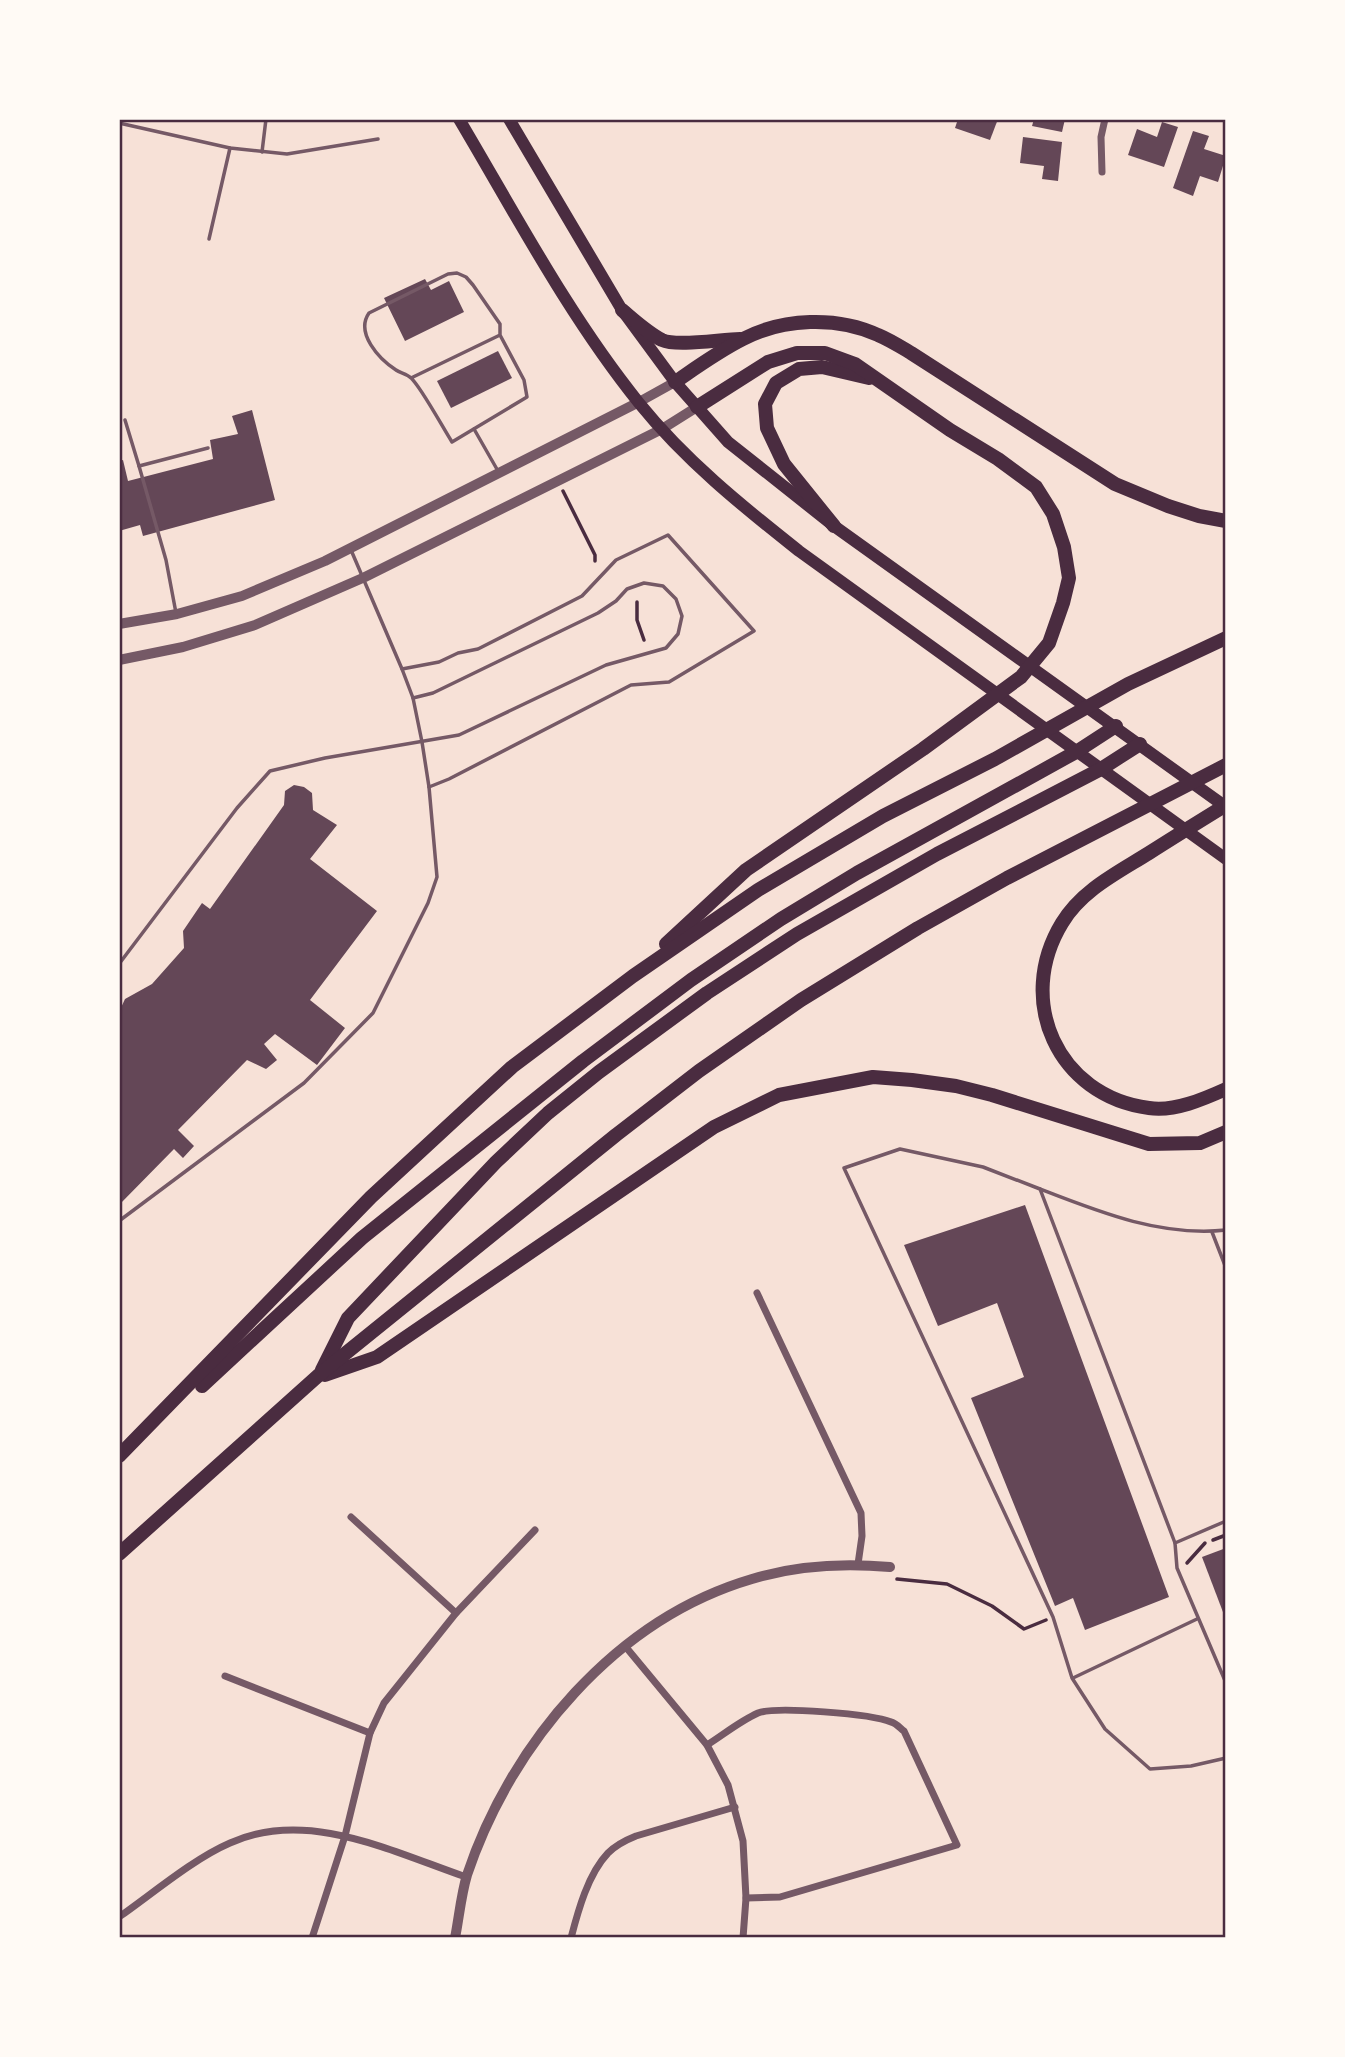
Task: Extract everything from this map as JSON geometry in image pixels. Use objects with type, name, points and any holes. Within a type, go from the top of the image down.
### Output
[{"type":"highway","points":[[458,119],[577,317],[639,402],[701,470],[799,551],[1226,859]]},
{"type":"highway","points":[[509,119],[622,310],[674,382],[728,442],[834,526],[1226,806],[1107,879],[1080,900],[1062,922],[1053,941],[1043,968],[1041,990],[1048,1032],[1058,1051],[1071,1068],[1105,1094],[1152,1109],[1202,1100],[1226,1089]]},
{"type":"highway","points":[[622,310],[664,341],[691,343],[742,339]]},
{"type":"highway","points":[[674,382],[758,331],[803,321],[851,326],[877,334],[944,373],[1115,484],[1168,506],[1226,521]]},
{"type":"highway","points":[[633,976],[746,870],[923,750],[1021,677],[1049,643],[1069,578],[1064,547],[1053,514],[1036,487],[855,364],[825,353],[797,353],[768,362],[697,407]]},
{"type":"highway","points":[[834,526],[784,464],[767,428],[765,404],[776,383],[799,369],[822,367],[874,379]]},
{"type":"highway","points":[[119,1456],[371,1197],[512,1067],[633,976],[758,890],[883,816],[995,759],[1128,684],[1226,638]]},
{"type":"highway","points":[[119,1463],[362,1238],[583,1061],[691,980],[781,919],[922,836],[1076,752],[1116,726]]},
{"type":"highway","points":[[318,1376],[348,1318],[496,1162],[548,1113],[599,1072],[707,993],[797,933],[937,854],[1101,769],[1140,744]]},
{"type":"highway","points":[[119,1554],[318,1376],[699,1071],[801,1000],[918,928],[1226,765]]},
{"type":"highway","points":[[318,1376],[377,1357],[714,1127],[779,1095],[873,1077],[912,1080],[956,1086],[992,1095],[1149,1144],[1200,1143],[1226,1132]]},
{"type":"street","points":[[1102,172],[1101,137],[1105,119]]},
{"type":"street","points":[[119,624],[177,614],[242,596],[350,548],[674,382]]},
{"type":"street","points":[[119,660],[183,647],[255,625],[365,577],[662,429],[697,407]]},
{"type":"street","points":[[757,1293],[861,1513],[862,1536],[858,1564]]},
{"type":"street","points":[[351,1517],[456,1613]]},
{"type":"street","points":[[312,1938],[345,1836],[370,1733],[384,1703],[456,1613],[535,1530]]},
{"type":"street","points":[[455,1938],[466,1877],[504,1793],[549,1723],[590,1676],[625,1646],[709,1595],[752,1579],[797,1569],[858,1564],[890,1567]]},
{"type":"street","points":[[625,1646],[707,1745],[728,1785],[743,1841],[746,1898],[743,1938]]},
{"type":"street","points":[[225,1676],[370,1733]]},
{"type":"street","points":[[707,1745],[757,1714],[772,1710],[789,1709],[893,1722],[904,1731],[957,1845],[780,1897],[746,1898]]},
{"type":"street","points":[[571,1938],[591,1882],[608,1853],[623,1841],[735,1807]]},
{"type":"street","points":[[119,1917],[198,1861],[230,1842],[268,1832],[304,1829],[345,1836],[466,1877]]},
{"type":"lane","points":[[262,152],[267,119]]},
{"type":"lane","points":[[119,123],[230,148],[287,155],[377,139]]},
{"type":"lane","points":[[209,239],[230,148]]},
{"type":"lane","points":[[457,273],[466,277],[473,285],[500,324],[500,335],[524,380],[527,397],[452,442],[411,378],[379,357],[364,330],[364,320],[369,313],[448,274],[457,273]]},
{"type":"lane","points":[[411,378],[500,335]]},
{"type":"lane","points":[[125,421],[166,560],[177,614]]},
{"type":"lane","points":[[474,428],[499,473]]},
{"type":"lane","points":[[139,466],[208,448]]},
{"type":"lane","points":[[402,669],[439,662],[458,653],[478,649],[582,596],[617,559],[668,535],[754,631],[668,682],[631,685],[449,779],[429,786]]},
{"type":"lane","points":[[119,1221],[304,1083],[373,1013],[428,904],[437,877],[429,786],[413,698],[365,577],[350,548]]},
{"type":"lane","points":[[119,964],[237,808],[270,771],[459,735],[606,665],[666,648],[678,634],[682,616],[676,598],[663,586],[644,583],[627,589],[616,601],[598,613],[433,693],[413,698]]},
{"type":"lane","points":[[1226,1230],[1158,1228],[982,1167],[900,1149],[844,1168],[1053,1617],[1072,1678],[1105,1729],[1150,1769],[1191,1766],[1226,1758]]},
{"type":"lane","points":[[1040,1189],[1175,1543],[1177,1568],[1226,1684]]},
{"type":"lane","points":[[1212,1231],[1226,1268]]},
{"type":"lane","points":[[1175,1543],[1226,1521]]},
{"type":"lane","points":[[1072,1678],[1197,1619]]},
{"type":"path","points":[[558,480],[595,555],[595,561]]},
{"type":"path","points":[[637,602],[637,620],[644,639]]},
{"type":"path","points":[[1177,1568],[1188,1562],[1203,1544],[1226,1535]]},
{"type":"path","points":[[890,1567],[890,1579],[947,1584],[992,1606],[1024,1629],[1053,1617]]},
{"type":"building","points":[[958,119],[998,119],[990,140],[955,128]]},
{"type":"building","points":[[1034,119],[1065,119],[1062,132],[1032,126]]},
{"type":"building","points":[[1162,122],[1178,127],[1164,167],[1128,155],[1137,129],[1157,137]]},
{"type":"building","points":[[1193,131],[1209,136],[1204,149],[1226,156],[1218,182],[1200,176],[1193,196],[1173,188]]},
{"type":"building","points":[[1023,137],[1062,142],[1058,181],[1042,179],[1044,166],[1020,163]]},
{"type":"building","points":[[425,279],[431,290],[449,281],[464,312],[405,341],[384,298]]},
{"type":"building","points":[[498,351],[512,378],[451,408],[437,381]]},
{"type":"building","points":[[252,410],[275,500],[143,536],[140,525],[119,531],[119,461],[123,460],[128,481],[213,459],[210,440],[238,434],[232,416]]},
{"type":"building","points":[[294,785],[304,787],[312,793],[313,810],[337,825],[310,859],[377,911],[310,1000],[345,1028],[317,1065],[275,1034],[264,1044],[277,1060],[266,1069],[247,1060],[178,1130],[194,1146],[183,1158],[174,1149],[119,1205],[119,1012],[125,999],[152,984],[184,948],[183,931],[202,903],[210,909],[284,805],[285,791]]},
{"type":"building","points":[[1025,1205],[1169,1597],[1085,1630],[1073,1598],[1055,1606],[971,1398],[1024,1377],[997,1303],[938,1326],[904,1245]]},
{"type":"building","points":[[1226,1548],[1226,1620],[1202,1557]]}]
